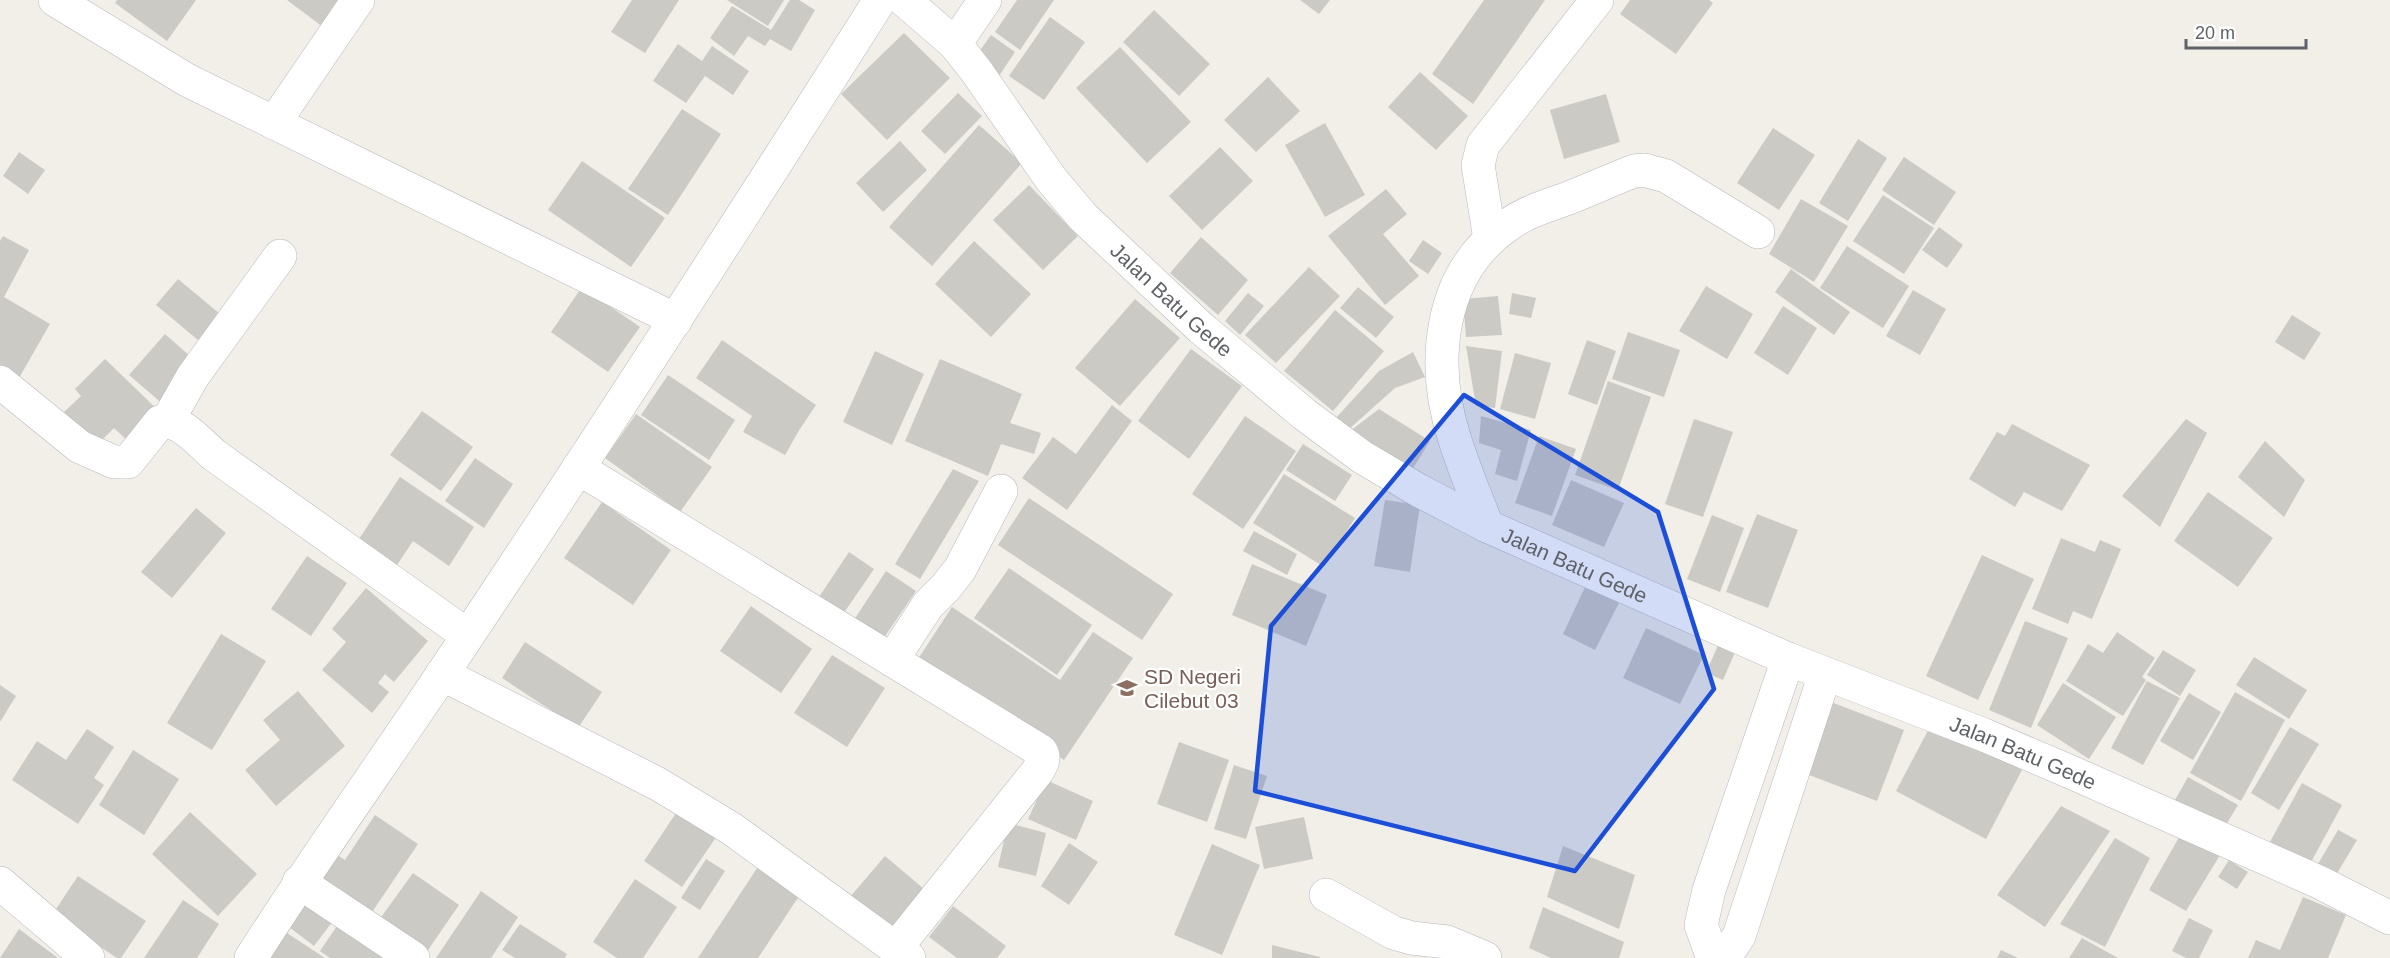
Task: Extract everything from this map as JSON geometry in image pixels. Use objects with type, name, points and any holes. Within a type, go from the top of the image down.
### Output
[{"type":"street","points":[[54,0],[187,80],[676,320]]},
{"type":"street","points":[[274,123],[358,0]]},
{"type":"street","points":[[251,958],[299,882],[442,674],[676,320],[880,0]]},
{"type":"street","name":"Jalan Batu Gede","points":[[904,0],[955,44],[1051,179],[1083,218],[1192,320],[1304,414],[1362,457],[1418,490],[1487,526],[1788,659],[1984,735],[2073,773],[2319,882],[2390,918]]},
{"type":"street","points":[[955,44],[985,0]]},
{"type":"street","points":[[1490,238],[1478,165],[1483,145],[1597,0]]},
{"type":"street","points":[[1487,526],[1454,439],[1446,406],[1441,363],[1443,331],[1451,298],[1466,267],[1490,238],[1508,224],[1534,210],[1634,171],[1644,170],[1666,176],[1758,232]]},
{"type":"street","points":[[168,420],[194,376],[280,256]]},
{"type":"street","points":[[0,382],[80,447],[114,462],[128,462],[160,422],[168,420],[178,425],[214,455],[467,635]]},
{"type":"street","points":[[442,674],[658,784],[732,829],[902,953],[1037,772],[1043,761],[1044,755],[1041,751],[578,468]]},
{"type":"street","points":[[892,660],[928,605],[960,569],[1001,491]]},
{"type":"street","points":[[1713,958],[1701,925],[1709,890],[1788,659]]},
{"type":"street","points":[[1724,958],[1739,936],[1825,674]]},
{"type":"street","points":[[299,882],[413,958]]},
{"type":"street","points":[[0,883],[88,958]]},
{"type":"street","points":[[1326,895],[1394,933],[1412,938],[1447,942],[1485,958]]},
{"type":"highlighted area","points":[[1464,395],[1658,512],[1714,689],[1575,871],[1255,791],[1271,626]]},
{"type":"building","points":[[117,0],[196,0],[167,41],[115,3]]},
{"type":"building","points":[[287,0],[343,0],[323,27]]},
{"type":"building","points":[[632,0],[679,0],[645,53],[611,32]]},
{"type":"building","points":[[727,0],[784,0],[768,26]]},
{"type":"building","points":[[790,0],[799,0],[815,10],[791,51],[770,39],[765,46],[748,36],[734,56],[710,38],[732,6],[771,30]]},
{"type":"building","points":[[1017,0],[1054,0],[1020,50],[995,32]]},
{"type":"building","points":[[1300,0],[1330,0],[1319,14]]},
{"type":"building","points":[[1484,0],[1545,0],[1473,104],[1432,74]]},
{"type":"building","points":[[1630,0],[1709,0],[1713,3],[1676,54],[1620,14]]},
{"type":"building","points":[[1154,10],[1210,64],[1179,96],[1123,42]]},
{"type":"building","points":[[1050,17],[1085,42],[1044,100],[1009,76]]},
{"type":"building","points":[[904,33],[950,78],[887,140],[841,94]]},
{"type":"building","points":[[991,35],[1015,52],[999,76],[974,59]]},
{"type":"building","points":[[678,44],[702,61],[712,46],[749,71],[733,95],[705,76],[686,103],[653,81]]},
{"type":"building","points":[[1120,47],[1191,122],[1147,163],[1076,88]]},
{"type":"building","points":[[1420,72],[1468,116],[1436,150],[1388,107]]},
{"type":"building","points":[[1268,77],[1300,111],[1256,152],[1224,120]]},
{"type":"building","points":[[958,93],[982,116],[945,154],[921,131]]},
{"type":"building","points":[[1606,94],[1620,142],[1564,159],[1550,110]]},
{"type":"building","points":[[682,109],[721,134],[668,215],[628,189]]},
{"type":"building","points":[[1325,123],[1365,195],[1325,217],[1285,145]]},
{"type":"building","points":[[979,125],[1022,163],[932,266],[889,227]]},
{"type":"building","points":[[1773,128],[1815,155],[1779,210],[1737,183]]},
{"type":"building","points":[[1858,139],[1887,158],[1848,221],[1819,203]]},
{"type":"building","points":[[900,141],[927,170],[883,212],[856,183]]},
{"type":"building","points":[[1220,147],[1253,181],[1202,230],[1169,196]]},
{"type":"building","points":[[19,152],[45,170],[28,194],[3,176]]},
{"type":"building","points":[[1904,157],[1956,192],[1934,225],[1882,190]]},
{"type":"building","points":[[582,161],[665,218],[631,267],[548,210]]},
{"type":"building","points":[[1029,185],[1078,236],[1043,270],[993,220]]},
{"type":"building","points":[[1386,189],[1407,214],[1383,234],[1419,276],[1385,305],[1328,236]]},
{"type":"building","points":[[1883,195],[1934,228],[1904,274],[1853,241]]},
{"type":"building","points":[[1801,199],[1848,226],[1814,282],[1769,254]]},
{"type":"building","points":[[1939,227],[1963,245],[1947,268],[1922,250]]},
{"type":"building","points":[[3,236],[29,250],[4,297],[50,324],[19,378],[0,367],[0,241]]},
{"type":"building","points":[[1201,237],[1248,280],[1218,315],[1170,273]]},
{"type":"building","points":[[1423,240],[1442,253],[1428,274],[1409,261]]},
{"type":"building","points":[[974,241],[1031,294],[991,337],[935,284]]},
{"type":"building","points":[[1847,246],[1909,286],[1883,328],[1820,288]]},
{"type":"building","points":[[1309,267],[1340,296],[1276,363],[1245,335]]},
{"type":"building","points":[[1791,269],[1850,312],[1834,335],[1775,292]]},
{"type":"building","points":[[178,279],[220,314],[198,340],[156,305]]},
{"type":"building","points":[[1706,286],[1753,314],[1727,359],[1679,331]]},
{"type":"building","points":[[582,287],[640,327],[608,372],[551,332]]},
{"type":"building","points":[[1358,287],[1394,317],[1376,338],[1340,308]]},
{"type":"building","points":[[1913,290],[1946,309],[1920,355],[1886,336]]},
{"type":"building","points":[[1248,293],[1264,306],[1240,335],[1225,321]]},
{"type":"building","points":[[1512,293],[1536,298],[1531,318],[1509,314]]},
{"type":"building","points":[[1498,296],[1502,335],[1466,337],[1463,299]]},
{"type":"building","points":[[1135,299],[1180,338],[1120,406],[1075,368]]},
{"type":"building","points":[[1783,306],[1817,328],[1788,375],[1754,353]]},
{"type":"building","points":[[1335,310],[1384,351],[1333,411],[1284,371]]},
{"type":"building","points":[[2292,315],[2321,333],[2304,360],[2275,342]]},
{"type":"building","points":[[1628,332],[1680,350],[1664,397],[1612,379]]},
{"type":"building","points":[[165,334],[200,365],[164,405],[129,375]]},
{"type":"building","points":[[722,340],[816,405],[785,455],[743,432],[752,416],[696,378]]},
{"type":"building","points":[[1587,340],[1616,351],[1597,405],[1568,394]]},
{"type":"building","points":[[1466,346],[1502,351],[1495,408],[1476,406]]},
{"type":"building","points":[[1191,349],[1242,386],[1189,459],[1138,421]]},
{"type":"building","points":[[875,351],[924,374],[892,445],[843,422]]},
{"type":"building","points":[[1413,352],[1425,377],[1395,388],[1348,430],[1334,420],[1379,371]]},
{"type":"building","points":[[1515,353],[1551,363],[1535,419],[1500,409]]},
{"type":"building","points":[[105,359],[162,414],[132,445],[114,428],[96,446],[64,412],[81,396],[75,389]]},
{"type":"building","points":[[940,359],[1022,394],[1010,423],[1041,433],[1034,454],[1001,444],[988,476],[905,441]]},
{"type":"building","points":[[668,375],[735,420],[709,460],[641,415]]},
{"type":"building","points":[[1608,381],[1651,397],[1618,490],[1575,475]]},
{"type":"building","points":[[1112,405],[1132,421],[1067,510],[1022,478],[1053,437],[1076,454]]},
{"type":"building","points":[[1379,409],[1430,441],[1412,470],[1350,431]]},
{"type":"building","points":[[422,411],[473,447],[441,491],[390,455]]},
{"type":"building","points":[[636,414],[712,467],[680,512],[605,458]]},
{"type":"building","points":[[1245,416],[1296,451],[1243,529],[1192,494]]},
{"type":"building","points":[[1481,416],[1531,430],[1517,481],[1495,474],[1501,450],[1479,443]]},
{"type":"building","points":[[1694,419],[1733,432],[1703,517],[1665,504]]},
{"type":"building","points":[[2186,419],[2207,433],[2160,527],[2122,496]]},
{"type":"building","points":[[2012,424],[2090,465],[2062,511],[2024,492],[2015,507],[1969,479],[1997,432],[2005,436]]},
{"type":"building","points":[[1539,436],[1576,449],[1552,516],[1515,503]]},
{"type":"building","points":[[2265,441],[2305,480],[2284,517],[2238,477]]},
{"type":"building","points":[[1303,444],[1352,475],[1335,501],[1286,470]]},
{"type":"building","points":[[475,458],[513,484],[484,528],[445,501]]},
{"type":"building","points":[[953,469],[979,481],[920,579],[895,564]]},
{"type":"building","points":[[1284,474],[1355,518],[1324,567],[1253,523]]},
{"type":"building","points":[[400,477],[474,527],[449,566],[413,541],[393,571],[355,545]]},
{"type":"building","points":[[1571,480],[1624,503],[1604,547],[1552,525]]},
{"type":"building","points":[[2208,492],[2273,538],[2238,587],[2174,541]]},
{"type":"building","points":[[1029,498],[1173,594],[1142,640],[998,545]]},
{"type":"building","points":[[1385,500],[1420,505],[1410,572],[1374,566]]},
{"type":"building","points":[[602,502],[671,550],[633,605],[564,558]]},
{"type":"building","points":[[196,508],[226,533],[172,598],[141,572]]},
{"type":"building","points":[[1757,514],[1798,530],[1768,608],[1726,592]]},
{"type":"building","points":[[1712,515],[1744,528],[1720,592],[1687,579]]},
{"type":"building","points":[[1254,531],[1297,554],[1287,575],[1243,551]]},
{"type":"building","points":[[2061,538],[2095,552],[2100,540],[2121,549],[2092,619],[2073,611],[2068,624],[2032,609]]},
{"type":"building","points":[[849,552],[874,569],[839,620],[815,603]]},
{"type":"building","points":[[1982,555],[2034,579],[1978,700],[1926,676]]},
{"type":"building","points":[[307,556],[347,583],[311,636],[271,609]]},
{"type":"building","points":[[1252,564],[1327,595],[1306,646],[1232,615]]},
{"type":"building","points":[[1009,568],[1092,625],[1057,675],[974,618]]},
{"type":"building","points":[[886,571],[916,591],[879,645],[850,626]]},
{"type":"building","points":[[1585,587],[1619,603],[1595,650],[1563,634]]},
{"type":"building","points":[[366,588],[428,641],[394,682],[385,674],[378,683],[389,692],[372,713],[322,670],[346,642],[332,629]]},
{"type":"building","points":[[751,606],[812,649],[781,693],[720,651]]},
{"type":"building","points":[[952,607],[1060,680],[1093,632],[1133,658],[1064,760],[916,662]]},
{"type":"building","points":[[2025,621],[2068,638],[2031,728],[1989,710]]},
{"type":"building","points":[[1646,628],[1704,655],[1680,704],[1623,678]]},
{"type":"building","points":[[2117,632],[2155,658],[2142,677],[2146,680],[2123,716],[2066,681],[2088,644],[2103,653]]},
{"type":"building","points":[[221,634],[266,661],[212,750],[167,723]]},
{"type":"building","points":[[525,642],[602,692],[578,728],[502,678]]},
{"type":"building","points":[[1719,643],[1736,650],[1723,680],[1706,673]]},
{"type":"building","points":[[2163,650],[2196,670],[2180,696],[2147,675]]},
{"type":"building","points":[[832,655],[885,688],[847,747],[794,713]]},
{"type":"building","points":[[2254,657],[2307,690],[2289,719],[2236,685]]},
{"type":"building","points":[[2147,681],[2180,698],[2143,765],[2111,748]]},
{"type":"building","points":[[2063,683],[2116,717],[2089,759],[2037,725]]},
{"type":"building","points":[[0,685],[16,696],[0,722]]},
{"type":"building","points":[[298,691],[345,746],[276,806],[245,770],[280,740],[263,720]]},
{"type":"building","points":[[2235,692],[2285,720],[2241,801],[2190,773]]},
{"type":"building","points":[[2189,693],[2221,712],[2193,760],[2160,741]]},
{"type":"building","points":[[1831,702],[1904,730],[1877,801],[1804,773]]},
{"type":"building","points":[[1932,723],[2022,770],[1986,839],[1896,791]]},
{"type":"building","points":[[2290,727],[2319,744],[2279,810],[2251,793]]},
{"type":"building","points":[[87,729],[114,747],[94,778],[104,785],[78,824],[12,780],[37,741],[66,760]]},
{"type":"building","points":[[1179,742],[1229,760],[1207,822],[1157,804]]},
{"type":"building","points":[[133,750],[179,779],[144,835],[99,805]]},
{"type":"building","points":[[1234,765],[1267,776],[1246,839],[1214,829]]},
{"type":"building","points":[[2188,777],[2238,805],[2224,828],[2175,800]]},
{"type":"building","points":[[1046,780],[1093,801],[1076,840],[1028,819]]},
{"type":"building","points":[[2302,783],[2342,805],[2310,864],[2270,842]]},
{"type":"building","points":[[2061,806],[2110,831],[2045,927],[1997,895]]},
{"type":"building","points":[[680,807],[719,833],[682,887],[644,861]]},
{"type":"building","points":[[190,812],[257,874],[218,916],[152,854]]},
{"type":"building","points":[[375,815],[418,844],[368,918],[313,883],[334,853],[345,860]]},
{"type":"building","points":[[1304,817],[1313,859],[1264,869],[1255,827]]},
{"type":"building","points":[[1008,823],[1046,833],[1036,876],[998,867]]},
{"type":"building","points":[[2338,830],[2357,840],[2336,875],[2318,864]]},
{"type":"building","points":[[2182,832],[2220,855],[2186,911],[2149,890]]},
{"type":"building","points":[[2115,838],[2150,858],[2105,947],[2060,924]]},
{"type":"building","points":[[1069,843],[1098,862],[1069,905],[1041,886]]},
{"type":"building","points":[[1212,844],[1260,865],[1222,955],[1174,935]]},
{"type":"building","points":[[1563,846],[1635,875],[1619,929],[1547,897]]},
{"type":"building","points":[[765,856],[807,884],[758,958],[698,958]]},
{"type":"building","points":[[885,856],[924,889],[890,930],[850,897]]},
{"type":"building","points":[[706,859],[725,871],[700,910],[681,898]]},
{"type":"building","points":[[2229,860],[2248,872],[2237,889],[2218,877]]},
{"type":"building","points":[[413,873],[459,905],[426,953],[379,920]]},
{"type":"building","points":[[78,876],[146,921],[121,958],[117,958],[52,915]]},
{"type":"building","points":[[635,879],[677,907],[643,958],[617,958],[593,942]]},
{"type":"building","points":[[306,888],[339,913],[314,946],[281,921]]},
{"type":"building","points":[[481,891],[518,917],[491,958],[436,958]]},
{"type":"building","points":[[2303,897],[2346,915],[2328,958],[2248,958],[2256,940],[2280,950]]},
{"type":"building","points":[[183,900],[219,924],[197,958],[144,958]]},
{"type":"building","points":[[953,906],[1006,946],[997,958],[957,958],[929,937]]},
{"type":"building","points":[[1543,907],[1624,942],[1619,958],[1551,958],[1529,948]]},
{"type":"building","points":[[2189,918],[2213,930],[2199,958],[2186,958],[2172,951]]},
{"type":"building","points":[[341,920],[396,958],[330,958],[320,951]]},
{"type":"building","points":[[520,924],[567,954],[565,958],[515,958],[502,950]]},
{"type":"building","points":[[278,926],[290,935],[325,958],[256,958]]},
{"type":"building","points":[[19,929],[58,958],[0,958]]},
{"type":"building","points":[[2082,938],[2118,958],[2069,958]]},
{"type":"building","points":[[1272,945],[1320,957],[1320,958],[1272,958]]},
{"type":"building","points":[[2001,950],[2018,958],[1997,958]]},
{"type":"place","name":"SD Negeri Cilebut 03","points":[[1127,688]]}]
